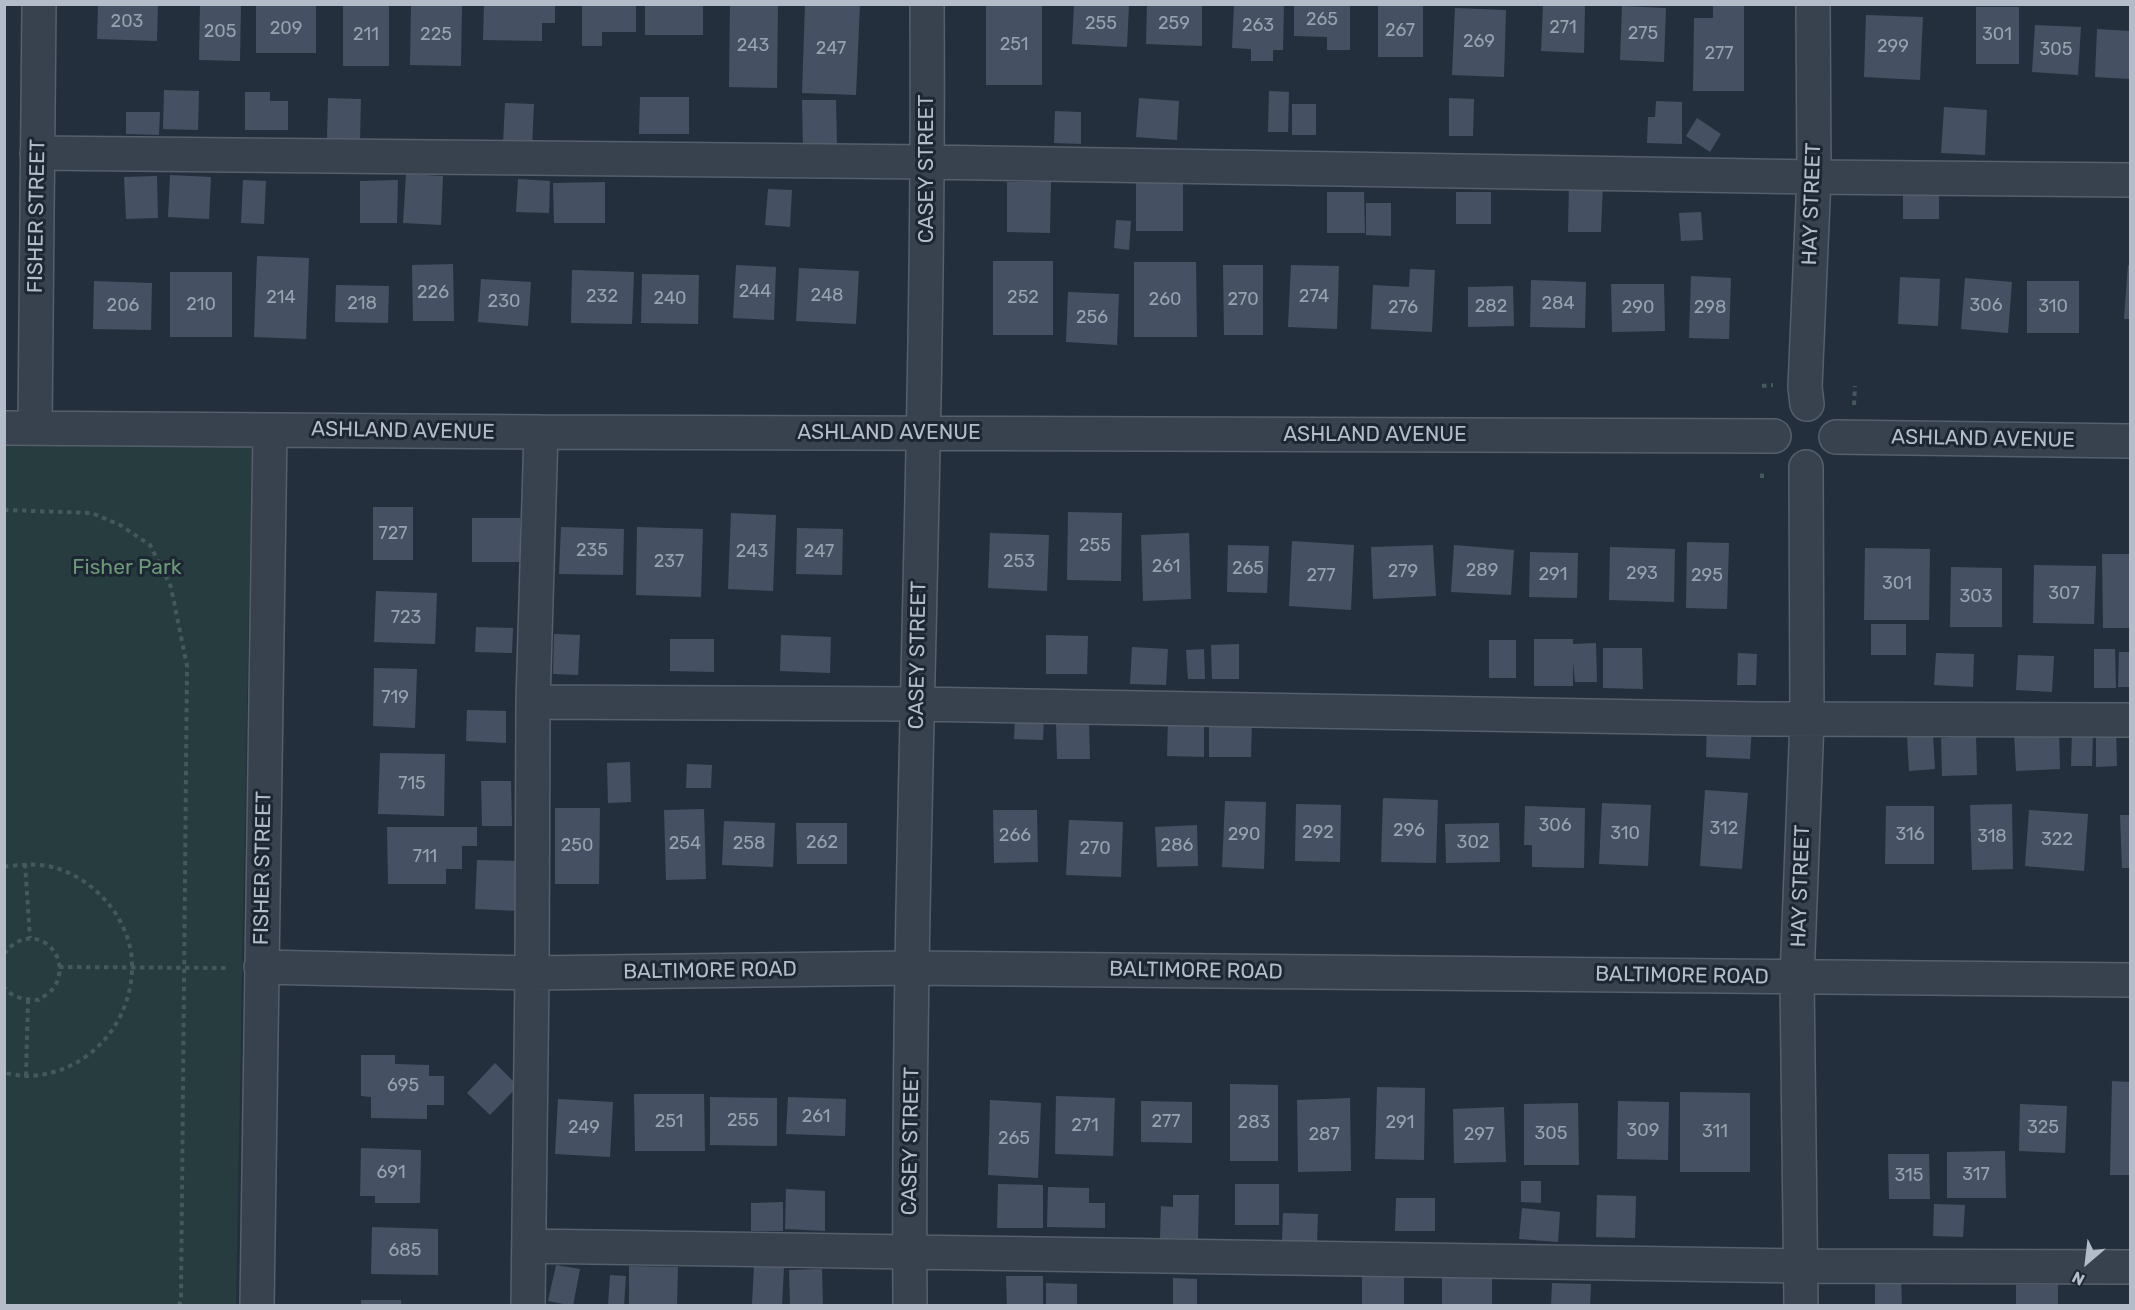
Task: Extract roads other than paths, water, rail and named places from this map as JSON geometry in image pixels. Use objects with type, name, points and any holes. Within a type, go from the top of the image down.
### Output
[{"type":"street","name":"FISHER STREET","points":[[20,428],[38,153],[39,4]]},
{"type":"street","name":"CASEY STREET","points":[[910,1305],[912,968],[928,162],[927,4]]},
{"type":"street","name":"HAY STREET","points":[[1807,404],[1805,387],[1814,177],[1813,4]]},
{"type":"street","points":[[38,153],[928,162],[2130,180]]},
{"type":"street","points":[[1807,404],[1827,415],[1836,436],[1827,458],[1806,467],[1790,463],[1778,452],[1774,436],[1778,420],[1790,409],[1807,404]]},
{"type":"street","name":"ASHLAND AVENUE","points":[[20,428],[1774,436]]},
{"type":"street","name":"FISHER STREET","points":[[257,1305],[270,430]]},
{"type":"street","points":[[528,1305],[533,702],[541,432]]},
{"type":"street","name":"ASHLAND AVENUE","points":[[1836,436],[2130,441]]},
{"type":"street","name":"HAY STREET","points":[[1801,1305],[1797,978],[1807,720],[1806,467]]},
{"type":"street","points":[[533,702],[917,704],[1807,720],[2130,720]]},
{"type":"street","name":"BALTIMORE ROAD","points":[[261,968],[532,973],[912,968],[2130,980]]},
{"type":"street","points":[[529,1246],[1802,1266],[2130,1267]]},
{"type":"park label","name":"Fisher Park","points":[[127,568]]}]
